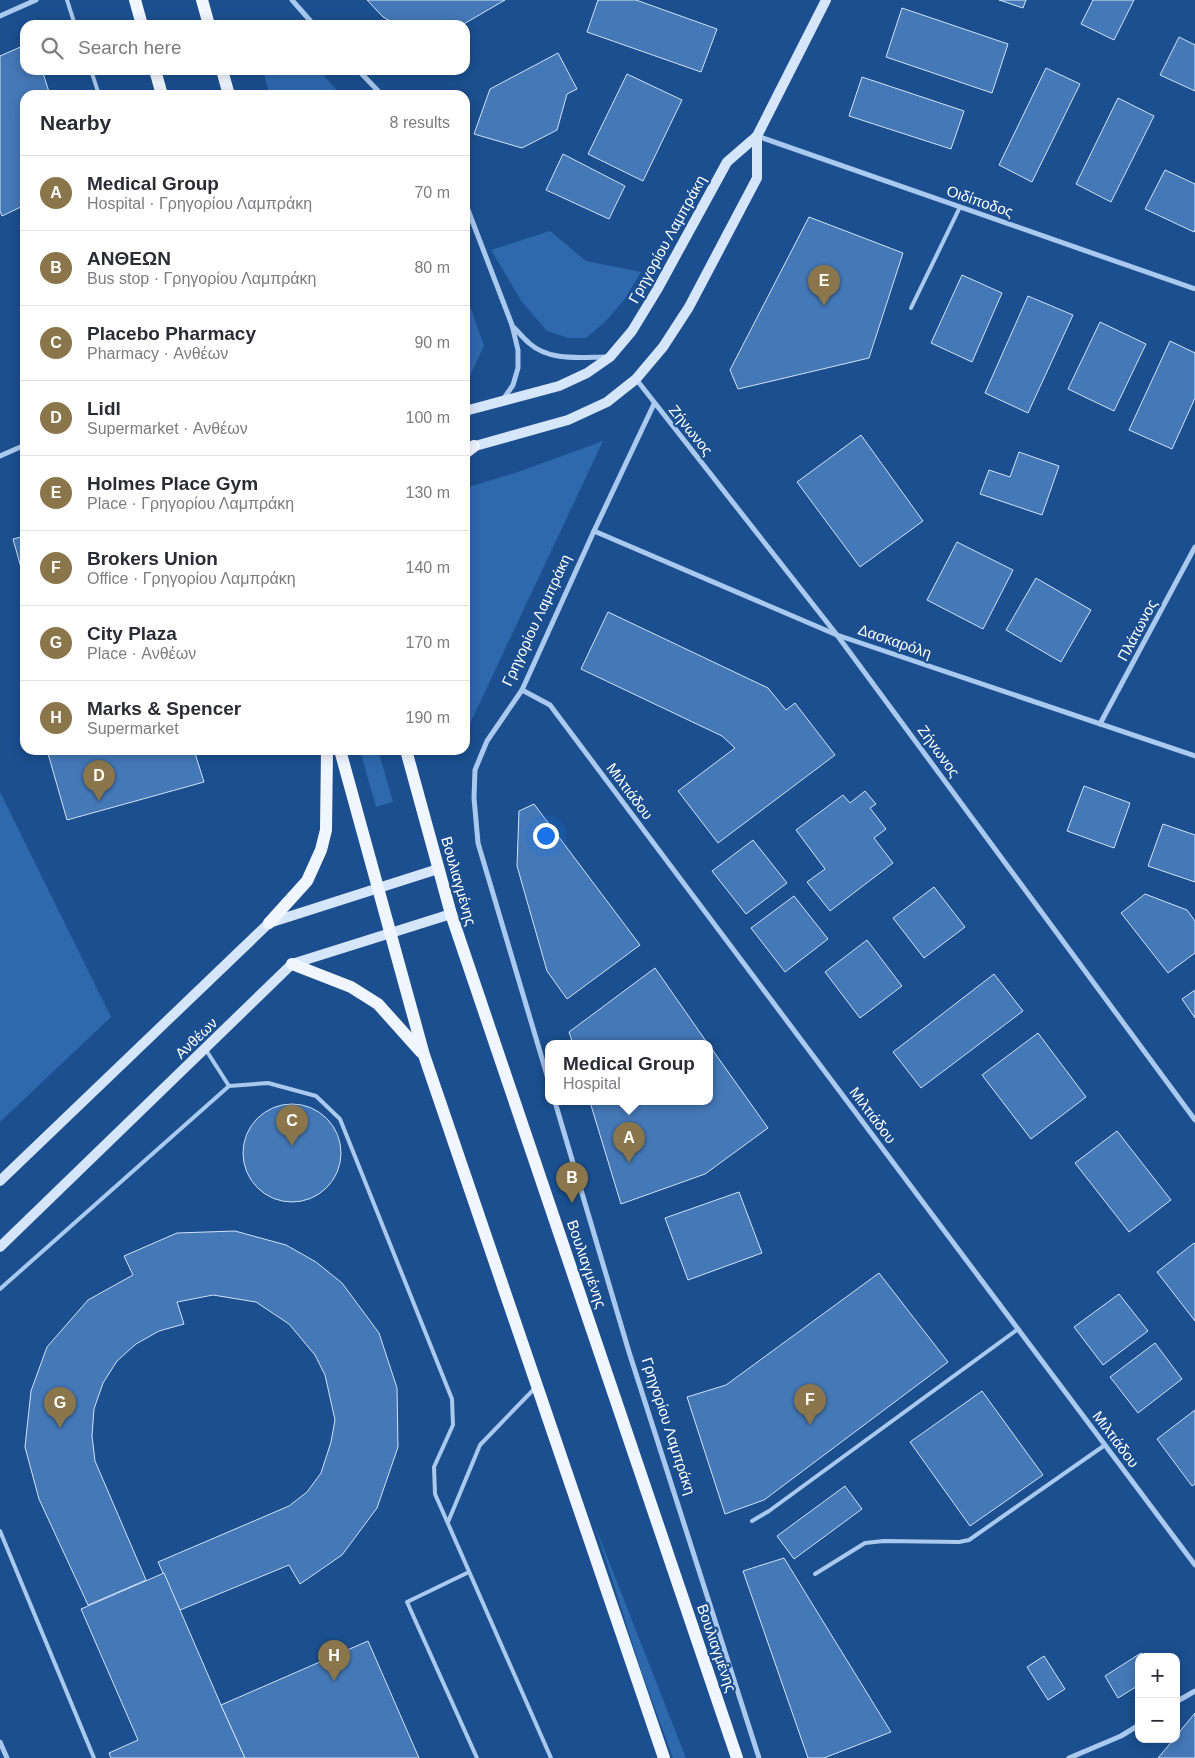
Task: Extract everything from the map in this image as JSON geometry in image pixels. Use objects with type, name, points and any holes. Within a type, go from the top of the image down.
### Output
[{"type":"main road","points":[[135,0],[141,20]]},
{"type":"main road","points":[[202,0],[208,20]]},
{"type":"main road","name":"Γρηγορίου Λαμπράκη","points":[[470,410],[559,386],[587,372],[610,357],[632,331],[657,290],[726,162],[757,136],[826,0]]},
{"type":"main road","points":[[156,75],[161,90]]},
{"type":"main road","points":[[223,75],[228,90]]},
{"type":"main road","name":"Γρηγορίου Λαμπράκη","points":[[470,448],[568,420],[607,402],[636,379],[663,347],[689,307],[757,178],[757,136]]},
{"type":"main road","points":[[0,1181],[269,923],[307,881],[321,850],[326,830],[327,755]]},
{"type":"main road","points":[[341,755],[424,1055],[664,1758]]},
{"type":"main road","name":"Βουλιαγμένης","points":[[407,755],[450,914],[737,1758]]},
{"type":"main road","points":[[269,923],[438,869]]},
{"type":"main road","name":"Ανθέων","points":[[0,1247],[292,964],[450,914]]},
{"type":"main road","points":[[292,964],[351,987],[378,1004],[424,1055]]},
{"type":"street","points":[[0,16],[36,0]]},
{"type":"street","points":[[292,0],[310,20]]},
{"type":"street","points":[[363,75],[377,90]]},
{"type":"street","name":"Οιδίποδος","points":[[757,136],[1195,289]]},
{"type":"street","points":[[470,215],[512,325],[518,350],[518,368],[513,385],[502,401]]},
{"type":"street","points":[[512,325],[530,344],[547,355],[610,357]]},
{"type":"street","points":[[636,379],[654,404]]},
{"type":"street","name":"Γρηγορίου Λαμπράκη","points":[[545,1069],[478,843],[474,798],[476,770],[487,741],[522,690],[654,404]]},
{"type":"street","name":"Ζήνωνος","points":[[654,404],[837,634],[1195,1120]]},
{"type":"street","points":[[0,456],[20,448]]},
{"type":"street","name":"Δασκαρόλη","points":[[594,532],[837,634],[1195,756]]},
{"type":"street","name":"Πλάτωνος","points":[[1100,724],[1195,547]]},
{"type":"street","name":"Μιλτιάδου","points":[[522,690],[550,705],[1195,1565]]},
{"type":"street","name":"Γρηγορίου Λαμπράκη","points":[[556,1105],[629,1352],[759,1758]]},
{"type":"street","points":[[1180,1700],[1195,1691]]},
{"type":"street","points":[[1069,1758],[1121,1736],[1135,1727]]},
{"type":"street","points":[[0,1742],[7,1758]]},
{"type":"lane","points":[[67,0],[73,20]]},
{"type":"lane","points":[[92,75],[97,90]]},
{"type":"lane","points":[[911,308],[960,207]]},
{"type":"lane","points":[[205,1050],[229,1086]]},
{"type":"lane","points":[[0,1289],[229,1086],[268,1083],[316,1096],[340,1119],[452,1399],[453,1426],[434,1467],[435,1494],[552,1758]]},
{"type":"lane","points":[[752,1521],[770,1511],[1018,1329]]},
{"type":"lane","points":[[448,1523],[480,1445],[537,1386]]},
{"type":"lane","points":[[816,1574],[865,1544],[884,1541],[959,1542],[969,1540],[1105,1445]]},
{"type":"lane","points":[[0,1531],[94,1758]]},
{"type":"lane","points":[[470,1572],[407,1602],[477,1758]]},
{"type":"shaded area","points":[[264,75],[323,75],[337,90],[269,90]]},
{"type":"shaded area","points":[[550,231],[586,261],[641,272],[624,300],[605,322],[586,338],[568,338],[547,331],[522,302],[491,250]]},
{"type":"shaded area","points":[[470,305],[484,346],[470,376]]},
{"type":"shaded area","points":[[603,441],[470,723],[470,486],[518,472]]},
{"type":"shaded area","points":[[361,755],[379,755],[393,802],[376,807]]},
{"type":"shaded area","points":[[0,792],[111,1017],[0,1122]]},
{"type":"shaded area","points":[[595,1526],[686,1758],[673,1758],[642,1673]]},
{"type":"building","points":[[367,0],[505,0],[470,20],[388,20]]},
{"type":"building","points":[[598,0],[636,0],[717,29],[701,72],[587,32]]},
{"type":"building","points":[[999,0],[1026,0],[1023,8]]},
{"type":"building","points":[[1093,0],[1134,0],[1114,40],[1081,24]]},
{"type":"building","points":[[902,8],[1008,44],[992,93],[886,57]]},
{"type":"building","points":[[1179,37],[1195,45],[1195,91],[1160,75]]},
{"type":"building","points":[[20,47],[20,75],[44,75],[48,90],[20,90],[20,207],[2,216],[0,211],[0,56]]},
{"type":"building","points":[[558,53],[577,89],[567,94],[557,130],[522,148],[474,134],[490,89]]},
{"type":"building","points":[[1046,68],[1080,84],[1032,182],[999,165]]},
{"type":"building","points":[[627,74],[682,100],[643,181],[588,154]]},
{"type":"building","points":[[862,77],[964,111],[951,149],[849,116]]},
{"type":"building","points":[[1118,98],[1154,116],[1111,202],[1076,184]]},
{"type":"building","points":[[563,154],[625,186],[609,219],[546,190]]},
{"type":"building","points":[[1165,170],[1195,184],[1194,232],[1145,209]]},
{"type":"building","points":[[809,217],[903,253],[869,358],[738,389],[730,370]]},
{"type":"building","points":[[962,275],[1002,293],[972,362],[931,343]]},
{"type":"building","points":[[1028,296],[1073,315],[1028,413],[985,393]]},
{"type":"building","points":[[1100,322],[1146,344],[1114,411],[1068,389]]},
{"type":"building","points":[[1170,341],[1195,353],[1195,398],[1172,449],[1129,430]]},
{"type":"building","points":[[861,435],[923,521],[860,567],[797,482]]},
{"type":"building","points":[[1019,452],[1059,466],[1042,515],[980,494],[989,470],[1010,477]]},
{"type":"building","points":[[20,537],[20,564],[13,539]]},
{"type":"building","points":[[957,542],[1013,570],[983,629],[927,600]]},
{"type":"building","points":[[1036,578],[1091,610],[1061,662],[1006,630]]},
{"type":"building","points":[[608,612],[768,688],[786,710],[795,703],[835,755],[718,843],[678,791],[735,748],[722,736],[581,669]]},
{"type":"building","points":[[48,755],[196,755],[204,782],[67,820]]},
{"type":"building","points":[[1084,786],[1130,803],[1114,848],[1067,831]]},
{"type":"building","points":[[865,791],[876,804],[870,808],[886,829],[874,838],[893,863],[830,911],[807,882],[825,869],[796,830],[843,795],[850,803]]},
{"type":"building","points":[[534,804],[640,945],[567,999],[547,971],[517,866],[519,811]]},
{"type":"building","points":[[1163,824],[1195,835],[1195,882],[1148,866]]},
{"type":"building","points":[[753,840],[787,883],[746,914],[712,871]]},
{"type":"building","points":[[934,887],[965,927],[924,958],[893,918]]},
{"type":"building","points":[[1145,894],[1187,910],[1195,921],[1195,953],[1168,973],[1121,913]]},
{"type":"building","points":[[794,896],[828,939],[785,972],[751,928]]},
{"type":"building","points":[[867,940],[902,986],[860,1018],[825,972]]},
{"type":"building","points":[[655,968],[705,1040],[572,1040],[569,1032]]},
{"type":"building","points":[[994,974],[1023,1011],[921,1088],[893,1052]]},
{"type":"building","points":[[1195,990],[1195,1018],[1182,999]]},
{"type":"building","points":[[1038,1033],[1086,1097],[1031,1139],[982,1075]]},
{"type":"building","points":[[713,1051],[768,1128],[705,1174],[621,1204],[591,1105],[713,1105]]},
{"type":"building","points":[[292,1104],[311,1108],[327,1118],[337,1134],[341,1153],[337,1172],[327,1188],[311,1198],[292,1202],[273,1198],[257,1188],[247,1172],[243,1153],[247,1134],[257,1118],[273,1108]]},
{"type":"building","points":[[1117,1131],[1171,1200],[1129,1232],[1075,1163]]},
{"type":"building","points":[[739,1192],[762,1253],[688,1280],[665,1218]]},
{"type":"building","points":[[235,1231],[286,1245],[316,1262],[342,1283],[379,1333],[397,1388],[398,1447],[377,1508],[342,1555],[300,1584],[289,1565],[180,1610],[158,1562],[289,1506],[307,1492],[321,1473],[331,1442],[335,1420],[325,1375],[315,1355],[289,1324],[256,1302],[213,1295],[177,1302],[184,1324],[159,1331],[136,1344],[117,1361],[103,1383],[94,1409],[92,1436],[95,1461],[146,1580],[88,1605],[39,1499],[25,1447],[31,1391],[47,1347],[88,1300],[133,1275],[124,1256],[177,1233]]},
{"type":"building","points":[[1195,1244],[1195,1321],[1157,1272]]},
{"type":"building","points":[[879,1273],[948,1362],[764,1500],[725,1514],[687,1397],[726,1385]]},
{"type":"building","points":[[1119,1294],[1148,1331],[1103,1365],[1074,1327]]},
{"type":"building","points":[[1155,1343],[1182,1379],[1138,1413],[1110,1377]]},
{"type":"building","points":[[982,1391],[1043,1475],[970,1526],[910,1442]]},
{"type":"building","points":[[1195,1410],[1195,1484],[1192,1486],[1157,1439]]},
{"type":"building","points":[[845,1486],[862,1509],[794,1559],[777,1536]]},
{"type":"building","points":[[784,1558],[891,1732],[824,1758],[808,1758],[743,1571]]},
{"type":"building","points":[[164,1573],[245,1758],[111,1758],[109,1753],[138,1740],[81,1609]]},
{"type":"building","points":[[368,1641],[419,1758],[245,1758],[221,1705]]},
{"type":"building","points":[[1044,1656],[1065,1689],[1048,1700],[1027,1667]]},
{"type":"building","points":[[1135,1657],[1135,1687],[1118,1698],[1105,1676]]},
{"type":"building","points":[[1195,1713],[1195,1758],[1158,1758],[1171,1743],[1180,1743],[1180,1731]]},
{"type":"place","name":"Holmes Place Gym","points":[[824,306]]},
{"type":"place","name":"Lidl","points":[[99,801]]},
{"type":"place","name":"Placebo Pharmacy","points":[[292,1146]]},
{"type":"place","name":"Medical Group","points":[[629,1163]]},
{"type":"place","name":"ΑΝΘΕΩΝ","points":[[572,1203]]},
{"type":"place","name":"Brokers Union","points":[[810,1425]]},
{"type":"place","name":"City Plaza","points":[[60,1428]]},
{"type":"place","name":"Marks & Spencer","points":[[334,1681]]}]
